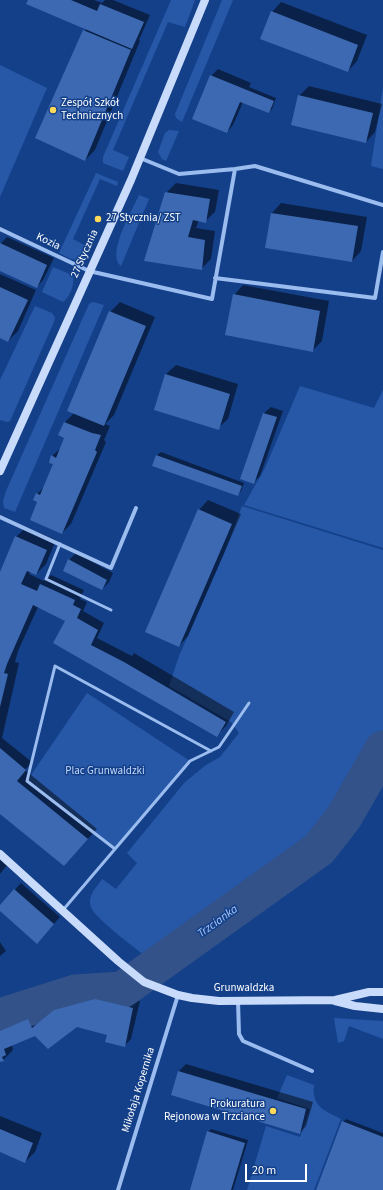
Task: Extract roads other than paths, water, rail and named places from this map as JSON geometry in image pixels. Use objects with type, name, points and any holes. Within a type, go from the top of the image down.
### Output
[{"type":"main road","name":"27 Stycznia","points":[[0,471],[140,158],[205,0]]},
{"type":"main road","points":[[0,854],[62,911]]},
{"type":"main road","name":"Grunwaldzka","points":[[62,911],[134,975],[155,987],[178,996],[218,1001],[335,1000],[369,992],[383,992]]},
{"type":"main road","name":"Grunwaldzka","points":[[335,1000],[355,1006],[383,1009]]},
{"type":"street","points":[[140,158],[179,174],[255,166],[383,205]]},
{"type":"street","points":[[235,169],[215,278],[375,298],[383,252]]},
{"type":"street","name":"Kozia","points":[[0,229],[89,272],[212,299],[215,278]]},
{"type":"street","points":[[0,516],[111,568],[136,508]]},
{"type":"street","name":"Mikołaja Kopernika","points":[[118,1190],[178,996]]},
{"type":"street","points":[[238,1001],[239,1034],[243,1041],[312,1071]]},
{"type":"lane","points":[[60,544],[46,579],[111,610]]},
{"type":"lane","points":[[115,849],[27,781],[55,666],[211,751]]},
{"type":"lane","points":[[62,911],[190,761],[219,748],[249,703]]},
{"type":"waterway","name":"Trzcianka","points":[[0,1017],[75,993],[122,990],[319,849],[344,817],[383,749]]},
{"type":"place","name":"Zespół Szkół Technicznych","points":[[53,110]]},
{"type":"place","name":"27 Stycznia/ ZST","points":[[98,219]]},
{"type":"place","name":"Prokuratura Rejonowa w Trzciance","points":[[273,1111]]},
{"type":"park label","name":"Plac Grunwaldzki","points":[[105,772]]}]
